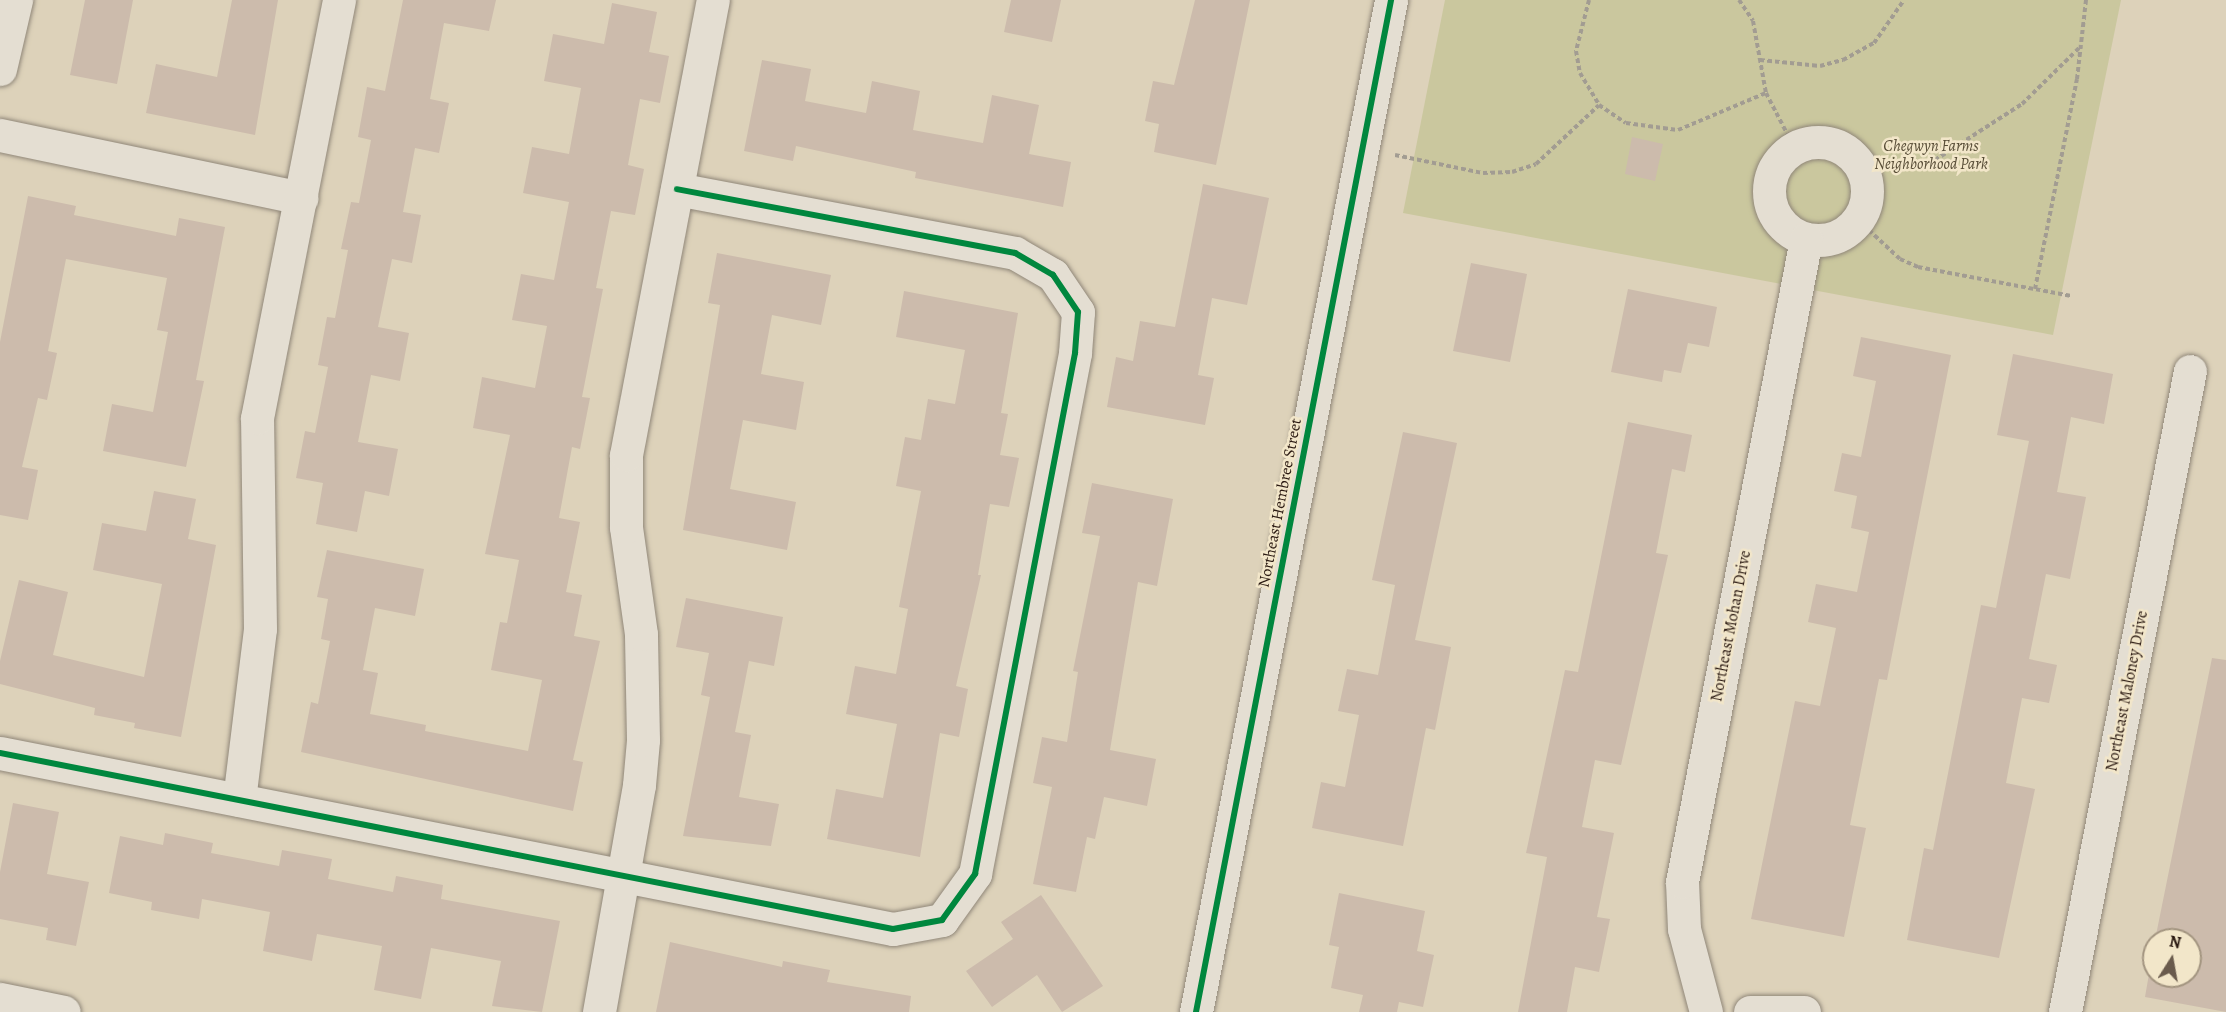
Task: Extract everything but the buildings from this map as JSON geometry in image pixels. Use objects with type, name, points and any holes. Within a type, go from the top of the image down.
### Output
[{"type":"street","points":[[0,69],[16,0]]},
{"type":"street","points":[[239,800],[260,629],[257,418],[339,0]]},
{"type":"street","points":[[598,1012],[643,740],[641,634],[626,527],[626,455],[636,382],[677,189],[713,0]]},
{"type":"street","name":"Northeast Hembree Street","points":[[1196,1012],[1391,0]]},
{"type":"street","points":[[0,135],[301,198]]},
{"type":"street","points":[[1827,143],[1846,151],[1863,171],[1867,191],[1858,220],[1828,239],[1806,239],[1781,223],[1769,198],[1773,170],[1794,147],[1827,143]]},
{"type":"street","points":[[0,753],[893,929],[942,920],[975,874],[1076,353],[1078,312],[1053,275],[1015,252],[677,189]]},
{"type":"street","name":"Northeast Mohan Drive","points":[[1706,1012],[1684,929],[1682,882],[1806,239]]},
{"type":"street","name":"Northeast Maloney Drive","points":[[2065,1012],[2190,371]]},
{"type":"street","points":[[0,999],[64,1012]]},
{"type":"street","points":[[1750,1012],[1804,1012]]},
{"type":"path","points":[[1589,0],[1576,51],[1580,73],[1599,105],[1626,123],[1678,130],[1766,93]]},
{"type":"path","points":[[1739,0],[1753,21],[1766,93],[1794,147]]},
{"type":"path","points":[[1760,60],[1820,66],[1843,60],[1874,43],[1904,0]]},
{"type":"path","points":[[2035,289],[2081,45],[2086,0]]},
{"type":"path","points":[[1863,171],[1909,166],[1942,156],[2022,104],[2081,45]]},
{"type":"path","points":[[1362,149],[1483,173],[1512,172],[1536,164],[1599,105]]},
{"type":"path","points":[[1858,220],[1900,260],[1918,267],[2071,296]]},
{"type":"green space","name":"Chegwyn Farms Neighborhood Park","points":[[1445,0],[2121,0],[2053,335],[1403,213]]},
{"type":"cycle path","points":[[1196,1012],[1391,0]]},
{"type":"cycle path","points":[[0,753],[893,929],[942,920],[975,874],[1075,353],[1078,312],[1053,275],[1015,253],[677,189]]}]
